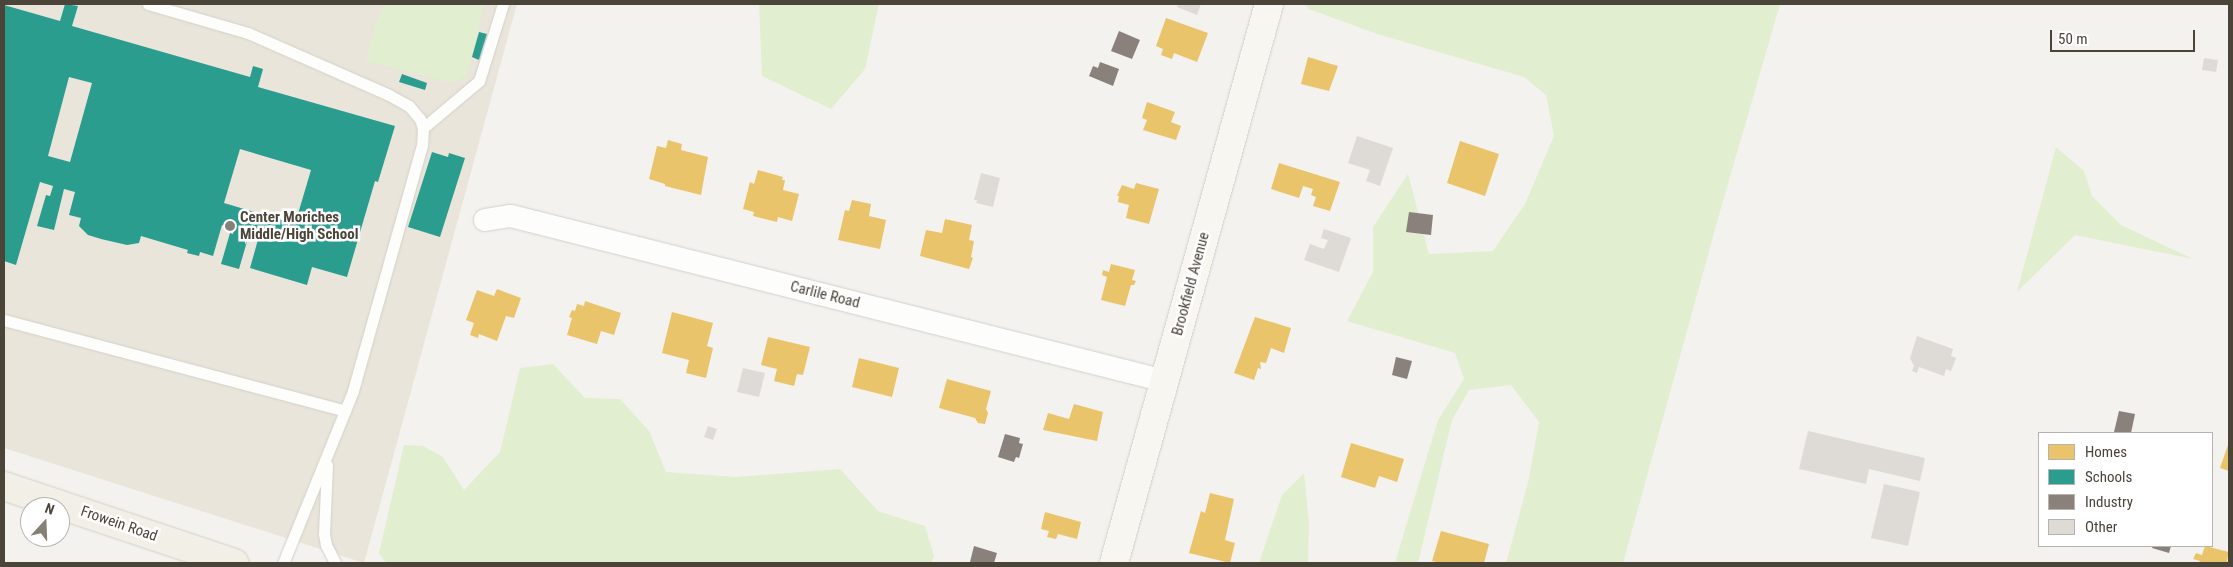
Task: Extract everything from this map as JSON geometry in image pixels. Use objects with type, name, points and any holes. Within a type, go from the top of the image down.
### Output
[{"type":"main road","name":"Brookfield Avenue","points":[[1114,563],[1269,4]]},
{"type":"main road","name":"Frowein Road","points":[[4,486],[234,563]]},
{"type":"street","name":"Carlile Road","points":[[485,220],[512,216],[1165,381]]},
{"type":"lane","points":[[148,4],[248,33],[389,95],[409,106],[420,119],[423,128],[422,145],[353,391],[283,563]]},
{"type":"lane","points":[[423,128],[479,81],[503,4]]},
{"type":"lane","points":[[4,320],[345,411]]},
{"type":"lane","points":[[328,456],[324,534],[326,545],[335,563]]},
{"type":"shaded area","name":"Center Moriches Middle/High School","points":[[4,4],[517,4],[364,563],[4,448]]},
{"type":"green space","points":[[385,4],[484,4],[467,75],[452,83],[366,61],[375,24]]},
{"type":"green space","points":[[759,4],[879,4],[865,69],[831,109],[762,76]]},
{"type":"green space","points":[[1304,4],[1780,4],[1719,215],[1623,563],[1506,563],[1528,483],[1539,422],[1511,385],[1469,390],[1452,420],[1418,563],[1395,563],[1438,420],[1464,379],[1455,353],[1347,321],[1373,272],[1373,227],[1408,174],[1429,254],[1493,251],[1525,204],[1554,136],[1546,95],[1524,77],[1377,34],[1309,9]]},
{"type":"green space","points":[[2056,147],[2084,171],[2092,196],[2121,225],[2193,259],[2075,235],[2017,292]]},
{"type":"green space","points":[[553,364],[585,398],[620,399],[649,431],[666,472],[735,477],[840,469],[878,511],[925,526],[934,556],[931,563],[386,563],[379,553],[404,445],[423,446],[443,457],[464,490],[500,452],[520,368]]},
{"type":"green space","points":[[1304,473],[1309,523],[1308,563],[1259,563],[1282,495]]},
{"type":"building: Homes","points":[[1166,18],[1208,33],[1197,62],[1174,53],[1172,59],[1161,55],[1163,49],[1156,46]]},
{"type":"building: Homes","points":[[1308,57],[1338,66],[1329,91],[1301,84]]},
{"type":"building: Homes","points":[[1147,102],[1175,112],[1171,122],[1181,126],[1176,140],[1143,130],[1147,120],[1142,118]]},
{"type":"building: Homes","points":[[668,140],[682,144],[681,150],[708,157],[701,195],[665,186],[665,184],[649,179],[657,146],[666,148]]},
{"type":"building: Homes","points":[[1460,141],[1499,154],[1485,196],[1447,183]]},
{"type":"building: Homes","points":[[1279,163],[1340,182],[1330,211],[1313,206],[1316,197],[1311,195],[1313,189],[1303,186],[1299,198],[1271,189]]},
{"type":"building: Homes","points":[[758,170],[783,177],[782,180],[785,180],[783,190],[799,194],[792,221],[778,217],[777,222],[753,216],[754,212],[743,209],[750,182],[754,184]]},
{"type":"building: Homes","points":[[1136,183],[1159,189],[1149,224],[1126,218],[1129,205],[1118,202],[1119,196],[1117,196],[1122,185],[1134,189]]},
{"type":"building: Homes","points":[[852,200],[871,204],[869,216],[886,220],[880,249],[838,240],[845,210],[849,211]]},
{"type":"building: Homes","points":[[945,219],[972,225],[969,240],[974,241],[971,257],[973,258],[969,269],[920,256],[926,230],[942,233]]},
{"type":"building: Homes","points":[[1111,264],[1135,270],[1132,280],[1136,281],[1134,285],[1131,285],[1125,306],[1101,300],[1107,277],[1102,275],[1103,270],[1109,272]]},
{"type":"building: Homes","points":[[497,289],[521,298],[514,318],[506,316],[497,341],[479,334],[478,338],[470,335],[474,323],[466,320],[477,290],[494,296]]},
{"type":"building: Homes","points":[[585,301],[621,313],[614,335],[601,331],[597,344],[567,335],[572,318],[569,317],[572,310],[575,311],[577,304],[584,306]]},
{"type":"building: Homes","points":[[672,312],[713,323],[707,346],[713,348],[706,378],[686,373],[689,360],[662,353]]},
{"type":"building: Homes","points":[[1255,317],[1291,328],[1284,353],[1271,348],[1266,363],[1260,362],[1261,369],[1258,368],[1254,380],[1234,373]]},
{"type":"building: Homes","points":[[768,337],[810,347],[803,375],[797,374],[794,386],[774,381],[777,369],[761,365]]},
{"type":"building: Homes","points":[[859,358],[899,368],[892,397],[852,387]]},
{"type":"building: Homes","points":[[947,379],[991,391],[986,409],[988,413],[985,424],[978,423],[975,418],[939,408]]},
{"type":"building: Homes","points":[[1074,404],[1103,412],[1097,441],[1043,430],[1048,413],[1069,419]]},
{"type":"building: Homes","points":[[1351,443],[1404,459],[1397,482],[1379,476],[1375,488],[1341,477]]},
{"type":"building: Homes","points":[[2229,445],[2229,471],[2220,468]]},
{"type":"building: Homes","points":[[1210,493],[1234,499],[1225,540],[1235,543],[1230,563],[1189,553],[1201,511],[1205,513]]},
{"type":"building: Homes","points":[[1045,512],[1081,522],[1077,539],[1058,534],[1056,539],[1047,537],[1049,531],[1041,529]]},
{"type":"building: Homes","points":[[1441,531],[1489,544],[1484,563],[1440,563],[1432,561]]},
{"type":"building: Homes","points":[[2205,547],[2229,552],[2227,561],[2229,563],[2199,563],[2200,561],[2193,559],[2196,553],[2202,555]]},
{"type":"building: Schools","points":[[65,4],[78,6],[72,26],[250,77],[253,66],[263,69],[258,87],[395,126],[378,182],[375,181],[347,277],[312,267],[307,285],[250,268],[259,236],[247,232],[245,237],[248,238],[239,269],[221,264],[230,233],[233,234],[234,228],[222,225],[213,256],[200,252],[199,256],[187,253],[188,250],[141,236],[139,243],[127,245],[88,235],[79,226],[81,218],[69,215],[75,192],[64,189],[54,230],[37,226],[46,195],[50,196],[53,186],[40,182],[16,265],[4,261],[4,5],[60,21]],"holes":[[[69,77],[92,83],[70,162],[48,156]],[[240,149],[311,170],[295,224],[224,203]]]},
{"type":"building: Schools","points":[[479,32],[487,34],[479,60],[472,57]]},
{"type":"building: Schools","points":[[402,74],[427,83],[425,90],[399,82]]},
{"type":"building: Schools","points":[[432,152],[448,157],[449,153],[465,158],[440,237],[408,227]]},
{"type":"building: Industry","points":[[1119,31],[1140,40],[1132,59],[1111,51]]},
{"type":"building: Industry","points":[[1100,62],[1119,69],[1113,86],[1089,76],[1093,66],[1098,68]]},
{"type":"building: Industry","points":[[1409,212],[1433,215],[1431,235],[1406,232]]},
{"type":"building: Industry","points":[[1396,357],[1412,361],[1407,379],[1392,375]]},
{"type":"building: Industry","points":[[2119,411],[2135,414],[2131,432],[2114,432]]},
{"type":"building: Industry","points":[[1005,434],[1020,438],[1019,443],[1023,444],[1019,458],[1016,457],[1014,462],[998,457]]},
{"type":"building: Industry","points":[[974,546],[997,553],[994,563],[970,562]]},
{"type":"building: Industry","points":[[2152,547],[2171,547],[2169,553]]},
{"type":"building: Other","points":[[1178,4],[1201,4],[1197,15],[1177,7]]},
{"type":"building: Other","points":[[2204,58],[2218,60],[2216,72],[2202,70]]},
{"type":"building: Other","points":[[1357,136],[1393,148],[1380,186],[1366,181],[1370,170],[1348,163]]},
{"type":"building: Other","points":[[981,173],[1000,178],[993,207],[976,203],[977,200],[974,200]]},
{"type":"building: Other","points":[[1324,229],[1351,238],[1339,272],[1304,260],[1310,244],[1324,249],[1328,240],[1321,238]]},
{"type":"building: Other","points":[[1917,336],[1953,349],[1951,356],[1956,358],[1951,371],[1946,369],[1944,376],[1919,367],[1917,373],[1912,371],[1914,366],[1910,358]]},
{"type":"building: Other","points":[[743,368],[765,373],[759,397],[737,392]]},
{"type":"building: Other","points":[[708,426],[717,429],[713,440],[704,437]]},
{"type":"building: Other","points":[[1808,431],[1925,458],[1920,481],[1869,469],[1866,484],[1799,469]]},
{"type":"building: Other","points":[[1884,484],[1920,492],[1908,546],[1871,538]]},
{"type":"place","name":"Center Moriches Middle/High School","points":[[230,226]]}]
